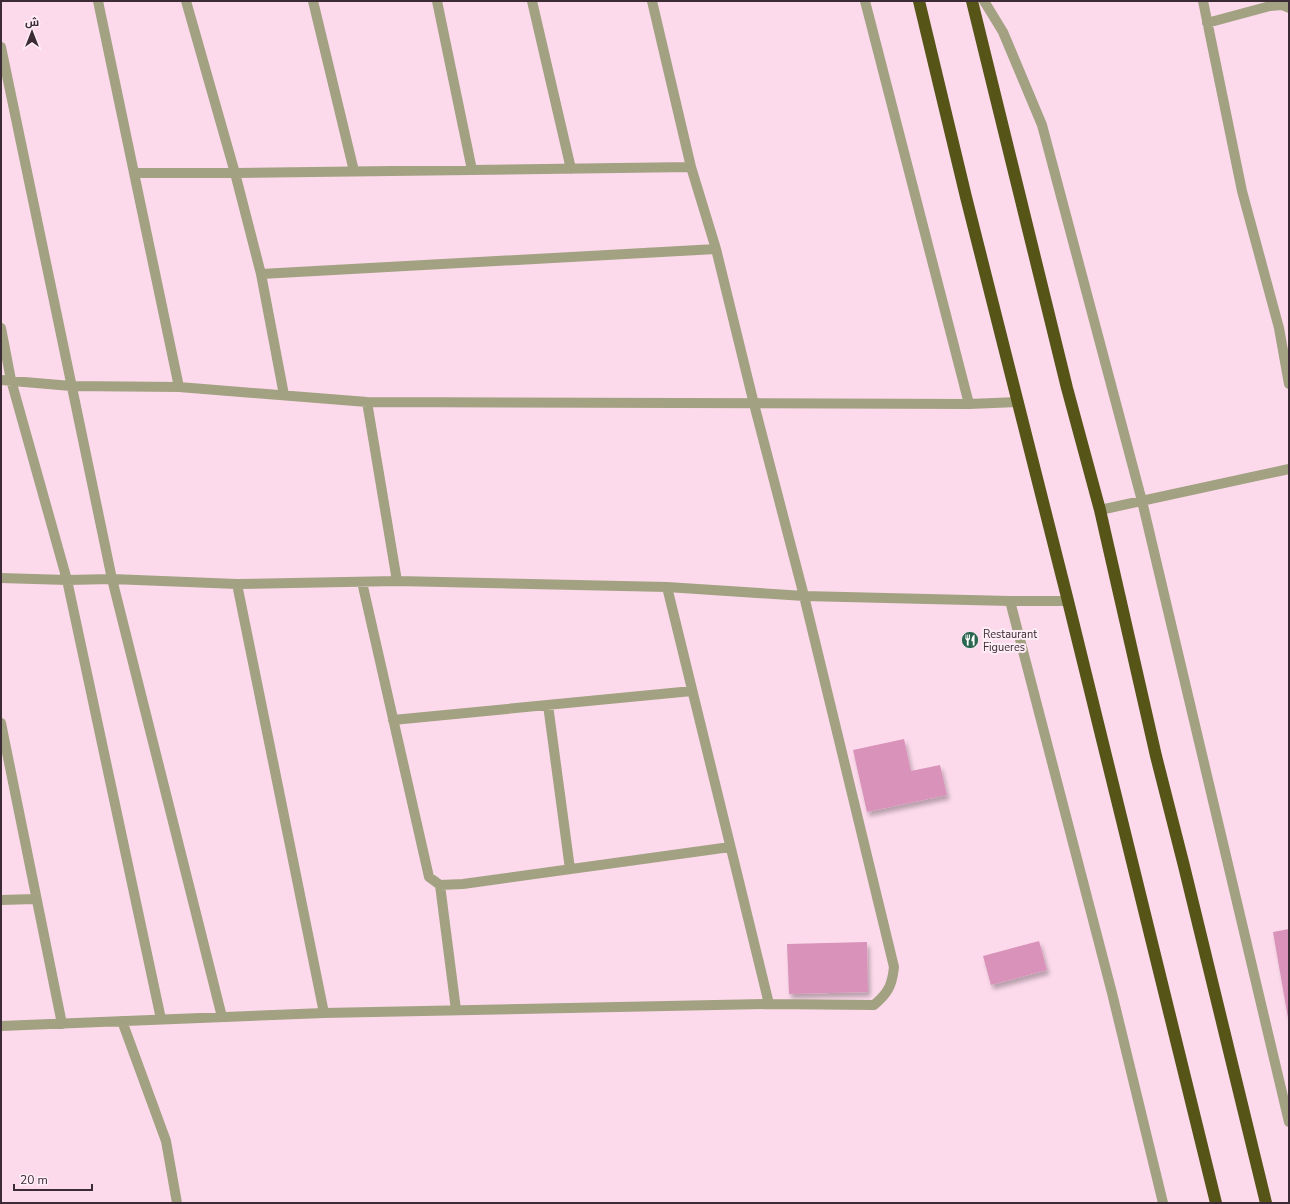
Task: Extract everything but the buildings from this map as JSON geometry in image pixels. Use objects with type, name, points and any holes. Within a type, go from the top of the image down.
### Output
[{"type":"highway","points":[[919,1],[1216,1203]]},
{"type":"highway","points":[[972,1],[1067,388],[1100,510],[1156,756],[1266,1203]]},
{"type":"street","points":[[98,1],[179,387]]},
{"type":"street","points":[[186,1],[235,173],[261,274],[284,395]]},
{"type":"street","points":[[314,1],[354,171]]},
{"type":"street","points":[[437,1],[472,170]]},
{"type":"street","points":[[532,1],[571,169]]},
{"type":"street","points":[[1,1026],[324,1013],[769,1004],[874,1005],[885,995],[893,982],[894,967],[804,596],[754,404],[716,249],[691,167],[652,1]]},
{"type":"street","points":[[865,1],[968,404]]},
{"type":"street","points":[[984,1],[1002,32],[1042,125],[1142,501],[1289,1122]]},
{"type":"street","points":[[1203,1],[1242,191],[1279,328],[1289,384]]},
{"type":"street","points":[[1207,23],[1270,6],[1282,5],[1289,8]]},
{"type":"street","points":[[1,48],[112,579],[222,1017]]},
{"type":"street","points":[[134,173],[691,167]]},
{"type":"street","points":[[261,274],[716,249]]},
{"type":"street","points":[[1,328],[6,380],[67,580],[161,1019]]},
{"type":"street","points":[[6,380],[71,386],[179,387],[366,402],[968,404],[1018,402]]},
{"type":"street","points":[[366,402],[396,581]]},
{"type":"street","points":[[1100,510],[1289,469]]},
{"type":"street","points":[[1,578],[67,580],[112,579],[237,584],[396,581],[667,587],[804,596],[1068,601]]},
{"type":"street","points":[[362,582],[429,877],[440,885],[463,884],[730,847]]},
{"type":"street","points":[[237,584],[324,1013]]},
{"type":"street","points":[[667,587],[769,1004]]},
{"type":"street","points":[[1010,601],[1110,985],[1163,1203]]},
{"type":"street","points":[[393,720],[692,691]]},
{"type":"street","points":[[548,705],[570,869]]},
{"type":"street","points":[[1,723],[62,1024]]},
{"type":"street","points":[[440,885],[456,1010]]},
{"type":"street","points":[[1,900],[36,899]]},
{"type":"street","points":[[122,1021],[166,1141],[177,1203]]},
{"type":"place","name":"Restaurant Figueres","points":[[970,640]]}]
